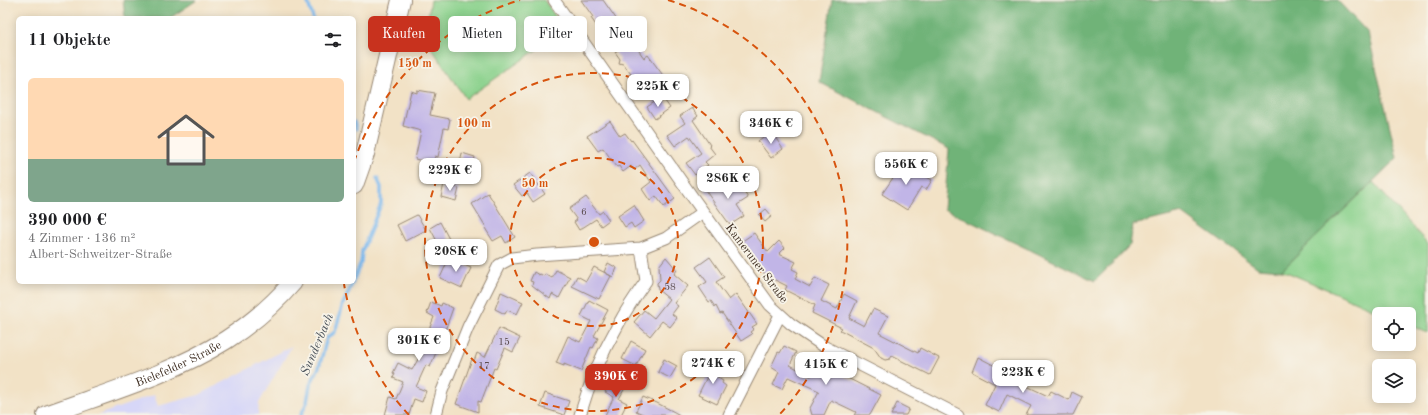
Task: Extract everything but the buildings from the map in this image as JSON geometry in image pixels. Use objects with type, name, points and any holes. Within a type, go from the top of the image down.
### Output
[{"type":"main road","points":[[356,179],[365,154],[401,0]]},
{"type":"main road","name":"Bielefelder Straße","points":[[46,415],[177,366],[201,354],[227,340],[274,302],[291,284]]},
{"type":"street","name":"Kameruner Straße","points":[[554,0],[770,305],[780,315],[825,347],[958,415]]},
{"type":"street","points":[[436,415],[442,391],[468,326],[499,265],[512,258],[537,255],[641,248],[666,238],[703,212]]},
{"type":"street","points":[[580,415],[596,372],[618,325],[646,281],[641,248]]},
{"type":"street","points":[[729,415],[780,315]]},
{"type":"shaded area","points":[[292,346],[259,403],[258,415],[98,415],[154,395],[158,406],[199,395]]},
{"type":"green space","points":[[123,0],[197,0],[173,16],[125,16]]},
{"type":"green space","points":[[431,0],[544,0],[555,16],[524,16],[524,52],[533,52],[466,99],[434,52],[440,52],[440,16],[428,16]]},
{"type":"green space","points":[[832,0],[1337,0],[1368,33],[1397,158],[1282,270],[1258,268],[1182,213],[1133,225],[1130,245],[1095,281],[944,209],[949,149],[819,82]]},
{"type":"green space","points":[[1373,182],[1428,244],[1428,333],[1416,328],[1416,307],[1372,307],[1372,309],[1282,270]]},
{"type":"waterway","name":"Sunderbach","points":[[307,0],[312,16]]},
{"type":"waterway","name":"Sunderbach","points":[[356,274],[361,262],[362,251],[381,204],[381,187],[377,178]]},
{"type":"waterway","name":"Sunderbach","points":[[301,415],[307,402],[310,385],[319,367],[327,338],[335,332],[343,304],[352,284]]}]
